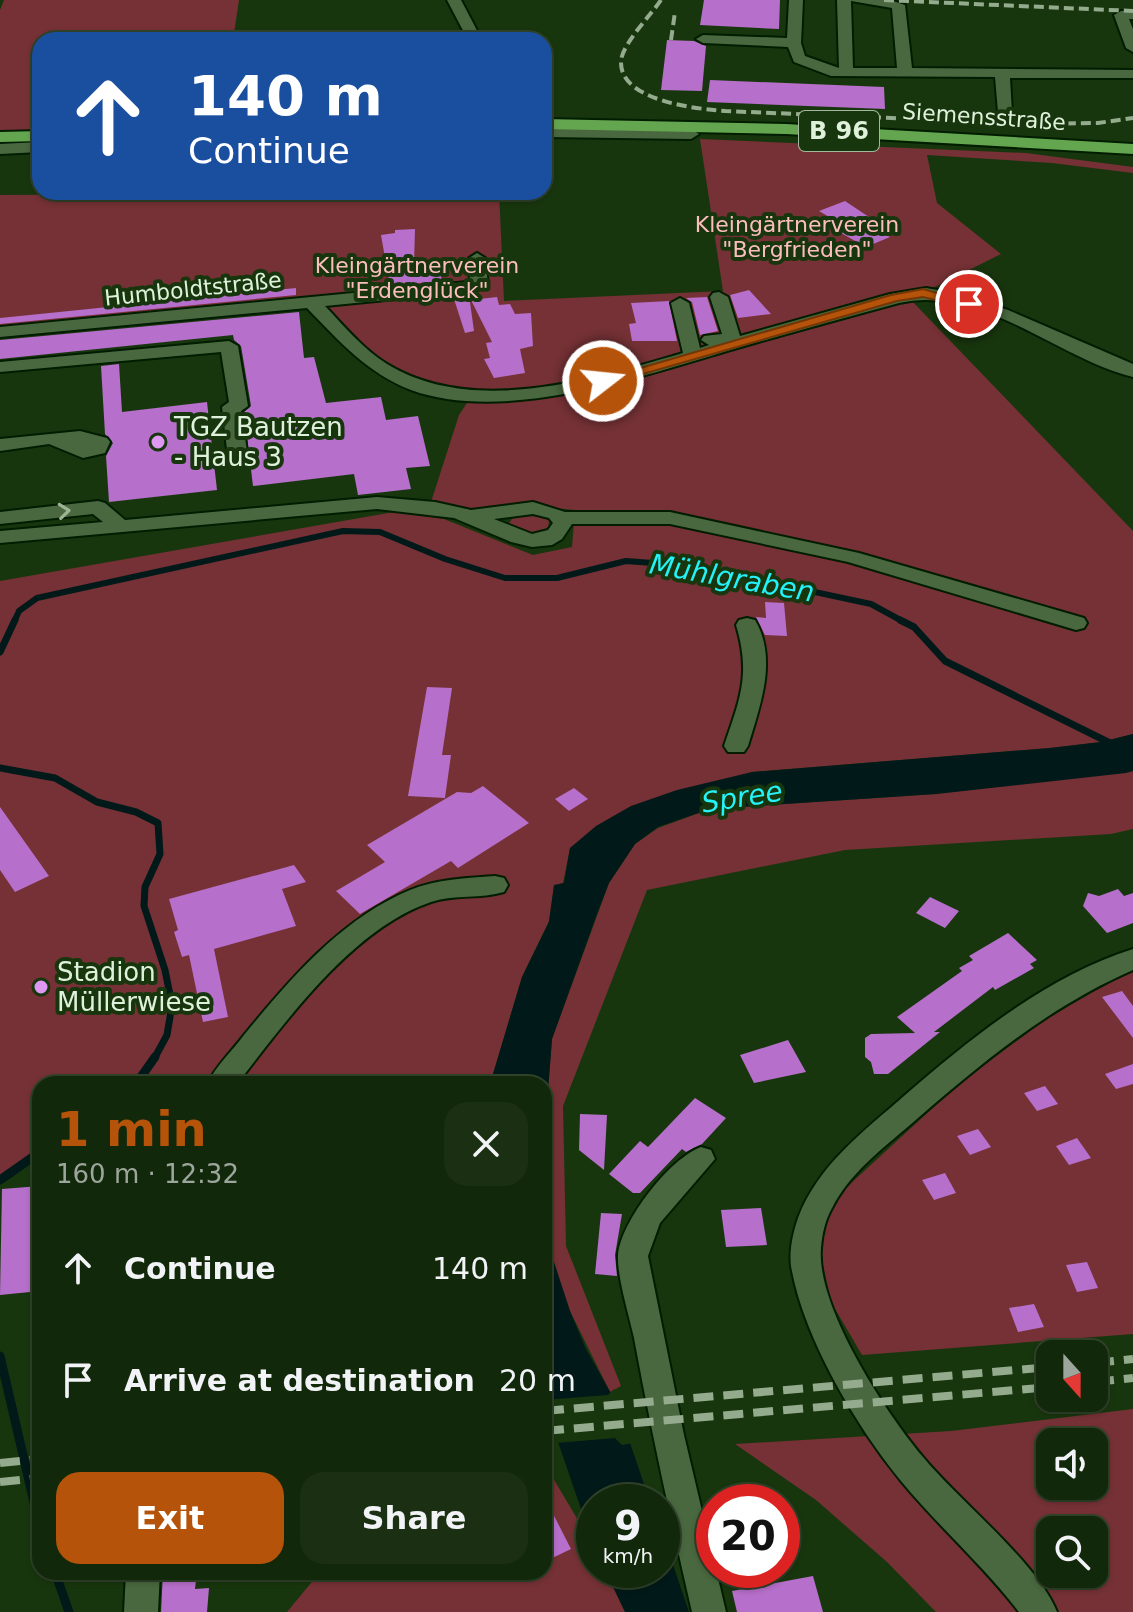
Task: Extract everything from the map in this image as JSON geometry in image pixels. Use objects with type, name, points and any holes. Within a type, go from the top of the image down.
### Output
[{"type":"main road","name":"Siemensstraße","points":[[552,124],[802,129],[1133,149]]},
{"type":"main road","points":[[0,137],[32,136]]},
{"type":"street","points":[[454,0],[471,32]]},
{"type":"street","points":[[796,0],[794,43],[799,59],[831,72],[1133,74]]},
{"type":"street","points":[[844,0],[846,72]]},
{"type":"street","points":[[857,0],[898,5],[905,72]]},
{"type":"street","points":[[1133,15],[1121,15],[1133,48]]},
{"type":"street","points":[[703,39],[794,43]]},
{"type":"street","points":[[1002,73],[1005,112]]},
{"type":"street","points":[[552,132],[691,134]]},
{"type":"street","points":[[0,149],[32,147]]},
{"type":"street","points":[[311,302],[479,284],[477,258]]},
{"type":"street","name":"Humboldtstraße","points":[[0,332],[311,302],[382,370],[447,392],[476,394],[563,388],[603,381],[692,349],[923,293],[945,296],[994,312],[1133,371]]},
{"type":"street","points":[[680,303],[692,349],[732,338],[719,297]]},
{"type":"street","points":[[0,367],[229,346],[239,406],[231,407],[238,458]]},
{"type":"street","points":[[0,445],[54,439]]},
{"type":"street","points":[[0,537],[377,503],[412,505],[472,516],[523,540],[538,540],[557,534],[563,523],[561,518]]},
{"type":"street","points":[[0,518],[98,507],[121,527]]},
{"type":"street","points":[[472,516],[533,508],[546,509],[561,518],[670,518],[852,557],[1076,623]]},
{"type":"street","points":[[736,746],[751,700],[756,655],[747,625]]},
{"type":"street","points":[[228,1076],[305,983],[384,915],[418,897],[449,888],[495,885]]},
{"type":"street","points":[[1040,1612],[988,1549],[888,1439],[842,1356],[812,1291],[806,1263],[807,1241],[813,1216],[827,1187],[939,1081],[1008,1029],[1099,975],[1133,959]]},
{"type":"street","points":[[701,1159],[643,1222],[633,1256],[668,1435],[709,1612]]},
{"type":"street","points":[[141,1612],[143,1580]]},
{"type":"green space","points":[[4,0],[239,0],[234,32],[32,32],[32,130],[0,131],[0,10]]},
{"type":"green space","name":"Kleingärtnerverein \"Erdenglück\"","points":[[700,139],[1026,153],[1133,167],[1133,173],[1052,163],[927,155],[937,203],[1001,254],[923,293],[605,378],[530,388],[450,390],[385,368],[314,297],[0,328],[0,195],[32,195],[32,200],[499,200],[504,301],[723,291]]},
{"type":"green space","points":[[910,299],[1133,531],[1133,734],[1101,742],[1050,748],[752,772],[570,848],[563,883],[554,886],[549,921],[522,977],[492,1076],[32,1076],[32,1158],[0,1180],[0,581],[394,512],[444,519],[533,555],[572,547],[575,510],[511,504],[473,510],[431,502],[459,415],[471,397],[518,398]]},
{"type":"green space","points":[[530,514],[549,520],[548,529],[529,534],[507,526],[512,519]]},
{"type":"green space","points":[[1133,771],[1133,829],[1111,834],[845,850],[647,890],[563,1106],[566,1246],[621,1386],[610,1392],[570,1311],[552,1258],[552,1076],[549,1076],[552,1039],[609,883],[635,844],[658,828],[710,809],[935,794]]},
{"type":"green space","points":[[1133,969],[1133,1334],[862,1355],[831,1302],[818,1241],[837,1196],[961,1082],[1048,1018]]},
{"type":"green space","points":[[1133,1409],[1133,1612],[936,1612],[887,1562],[800,1489],[800,1484],[793,1484],[735,1444],[951,1431]]},
{"type":"green space","points":[[552,1476],[576,1517],[576,1588],[614,1588],[625,1612],[287,1612],[313,1580],[552,1580]]},
{"type":"water","name":"Spree","points":[[1133,734],[1133,771],[936,794],[710,809],[658,827],[635,844],[609,883],[552,1039],[549,1076],[492,1076],[522,977],[549,922],[554,885],[564,883],[570,848],[596,826],[631,806],[677,790],[752,772],[1101,742]]},
{"type":"water","points":[[552,1256],[586,1349],[617,1404],[644,1484],[576,1484],[576,1494],[552,1424]]},
{"type":"water","points":[[680,1585],[689,1612],[625,1612],[614,1588],[680,1588]]},
{"type":"pier","points":[[614,1389],[634,1443],[622,1445],[615,1438],[556,1443],[552,1432],[552,1399],[608,1395]]},
{"type":"building","points":[[704,0],[780,0],[779,29],[700,25]]},
{"type":"building","points":[[667,40],[694,41],[706,46],[702,91],[661,90]]},
{"type":"building","points":[[710,80],[884,87],[885,109],[707,102]]},
{"type":"building","points":[[845,201],[875,221],[846,227],[819,211]]},
{"type":"building","points":[[867,224],[890,237],[866,247],[841,233]]},
{"type":"building","points":[[415,229],[414,265],[438,263],[442,281],[390,286],[381,235],[395,233],[395,230]]},
{"type":"building","points":[[296,288],[296,295],[0,324],[0,318]]},
{"type":"building","points":[[749,290],[771,314],[738,318],[730,295]]},
{"type":"building","points":[[469,295],[474,331],[465,333],[453,296]]},
{"type":"building","points":[[497,297],[499,305],[510,304],[515,314],[531,313],[533,346],[520,349],[525,373],[494,378],[484,359],[490,358],[486,343],[492,342],[471,300]]},
{"type":"building","points":[[707,297],[718,331],[700,335],[692,302],[686,298]]},
{"type":"building","points":[[669,301],[677,341],[632,341],[629,324],[636,323],[631,303]]},
{"type":"building","points":[[299,312],[304,358],[314,357],[326,403],[381,397],[386,420],[418,416],[430,466],[406,468],[411,489],[358,495],[354,474],[253,486],[244,412],[251,406],[241,346],[233,335],[0,359],[0,340]]},
{"type":"building","name":"TGZ Bautzen - Haus 3","points":[[119,364],[122,412],[207,402],[217,490],[109,502],[106,456],[113,443],[105,434],[101,366]]},
{"type":"building","points":[[765,602],[784,603],[787,636],[765,635],[756,617],[766,618]]},
{"type":"building","points":[[427,687],[452,688],[442,755],[451,755],[445,798],[408,796]]},
{"type":"building","points":[[483,786],[529,823],[458,868],[451,861],[360,914],[336,891],[385,862],[367,845],[457,792],[471,793]]},
{"type":"building","points":[[574,788],[588,799],[569,811],[555,799]]},
{"type":"building","points":[[0,807],[49,876],[15,892],[0,870]]},
{"type":"building","points":[[294,865],[306,882],[282,889],[296,926],[214,949],[228,1017],[203,1022],[189,955],[182,957],[169,899]]},
{"type":"building","points":[[1118,889],[1124,896],[1133,893],[1133,923],[1107,933],[1083,906],[1088,893],[1099,896]]},
{"type":"building","points":[[930,897],[959,911],[945,928],[916,913]]},
{"type":"building","points":[[1008,933],[1037,960],[1030,964],[1034,968],[995,990],[993,987],[934,1032],[940,1032],[888,1074],[874,1074],[871,1062],[865,1057],[865,1038],[871,1034],[915,1033],[897,1017],[962,971],[959,968],[973,960],[969,956]]},
{"type":"building","points":[[1122,991],[1133,1006],[1133,1038],[1102,997]]},
{"type":"building","points":[[788,1040],[806,1072],[754,1083],[740,1055]]},
{"type":"building","points":[[1133,1064],[1133,1084],[1116,1089],[1105,1074]]},
{"type":"building","points":[[1045,1086],[1058,1104],[1037,1111],[1024,1093]]},
{"type":"building","points":[[695,1098],[726,1118],[702,1144],[686,1152],[682,1149],[640,1193],[633,1193],[609,1174],[640,1141],[648,1147]]},
{"type":"building","points":[[580,1114],[607,1115],[604,1170],[579,1150]]},
{"type":"building","points":[[978,1129],[991,1147],[970,1155],[957,1136]]},
{"type":"building","points":[[1077,1138],[1091,1158],[1069,1165],[1056,1146]]},
{"type":"building","points":[[945,1173],[956,1193],[934,1200],[922,1180]]},
{"type":"building","points":[[32,1187],[32,1292],[0,1295],[2,1189]]},
{"type":"building","points":[[761,1208],[767,1245],[726,1247],[721,1210]]},
{"type":"building","points":[[601,1213],[622,1214],[615,1255],[617,1276],[595,1274]]},
{"type":"building","points":[[1087,1262],[1098,1288],[1077,1292],[1066,1265]]},
{"type":"building","points":[[1034,1304],[1044,1327],[1018,1332],[1009,1308]]},
{"type":"building","points":[[552,1512],[571,1549],[552,1558]]},
{"type":"building","points":[[813,1576],[823,1612],[737,1612],[732,1591],[800,1588],[800,1578]]},
{"type":"building","points":[[163,1580],[196,1580],[195,1589],[209,1588],[207,1612],[161,1612]]},
{"type":"waterway","name":"Mühlgraben","points":[[14,622],[19,611],[37,598],[343,531],[380,532],[445,559],[505,578],[557,578],[626,561],[693,566],[871,604],[904,622]]},
{"type":"waterway","name":"Mühlgraben","points":[[0,652],[15,620]]},
{"type":"waterway","name":"Mühlgraben","points":[[900,620],[904,622]]},
{"type":"waterway","name":"Mühlgraben","points":[[904,622],[914,627],[945,661],[1112,744]]},
{"type":"waterway","name":"Mühlgraben","points":[[0,768],[55,778],[97,802],[136,812],[158,823],[160,854],[145,887],[144,906],[165,970],[172,1005],[167,1035],[154,1059]]},
{"type":"waterway","name":"Mühlgraben","points":[[142,1076],[155,1057]]},
{"type":"waterway","name":"Mühlgraben","points":[[0,1180],[32,1158]]},
{"type":"waterway","name":"Mühlgraben","points":[[0,1356],[32,1494]]},
{"type":"waterway","name":"Mühlgraben","points":[[58,1580],[69,1612]]},
{"type":"railway","points":[[661,0],[631,39],[621,62],[624,75],[633,86],[646,94],[680,105],[725,111],[1033,124],[1098,123],[1133,118]]},
{"type":"railway","points":[[884,0],[1133,11]]},
{"type":"railway","points":[[671,40],[675,12]]},
{"type":"railway","points":[[1108,1362],[1133,1359]]},
{"type":"railway","points":[[552,1410],[1036,1368]]},
{"type":"railway","points":[[1108,1381],[1133,1378]]},
{"type":"railway","points":[[552,1430],[1036,1388]]},
{"type":"railway","points":[[0,1463],[32,1460]]},
{"type":"railway","points":[[0,1482],[32,1479]]},
{"type":"place","name":"TGZ Bautzen - Haus 3","points":[[158,442]]},
{"type":"place","name":"Stadion Müllerwiese","points":[[41,987]]},
{"type":"route","points":[[603,381],[896,298],[923,293],[969,304]]},
{"type":"park label","name":"Kleingärtnerverein \"Bergfrieden\"","points":[[797,236]]}]
